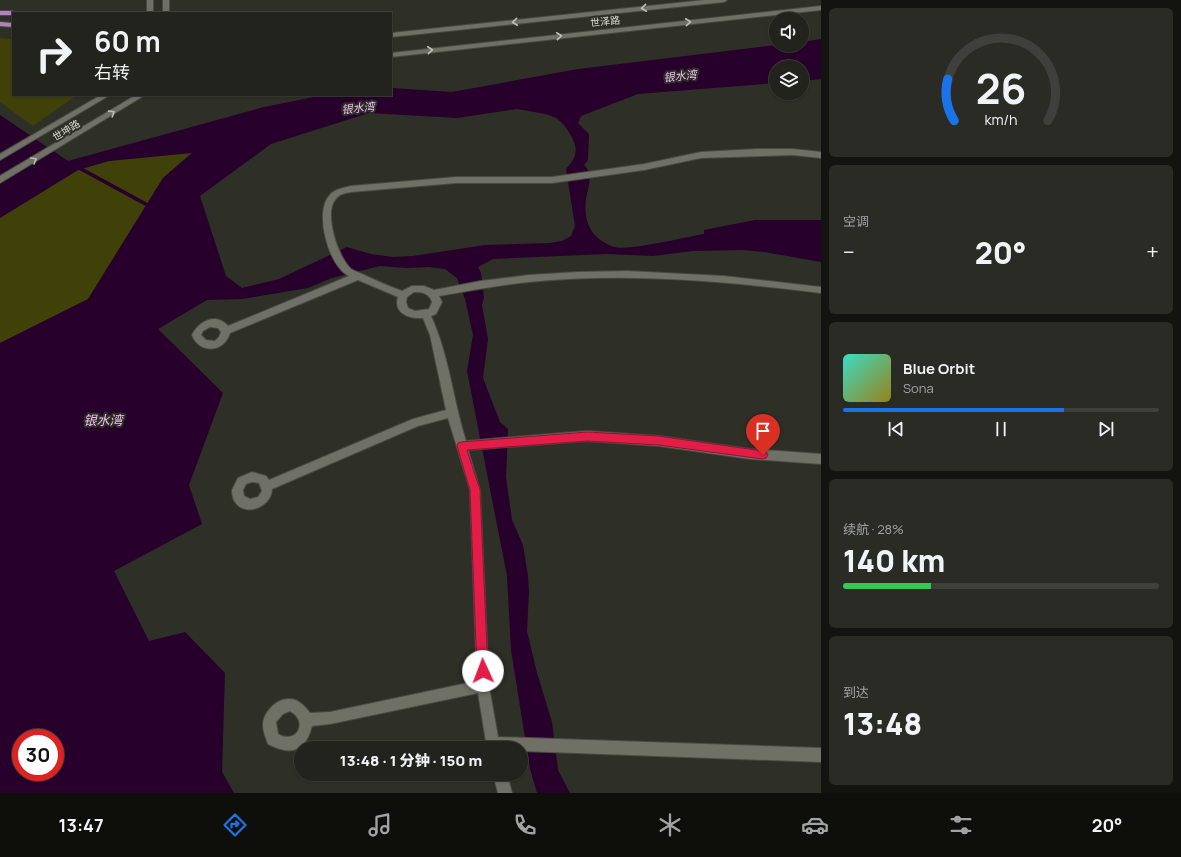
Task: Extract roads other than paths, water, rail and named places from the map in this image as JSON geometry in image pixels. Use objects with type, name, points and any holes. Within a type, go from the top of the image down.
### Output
[{"type":"main road","points":[[0,13],[12,13]]},
{"type":"main road","points":[[0,24],[12,24]]},
{"type":"street","points":[[150,0],[150,12]]},
{"type":"street","points":[[166,0],[166,12]]},
{"type":"street","name":"世泽路","points":[[392,35],[724,0]]},
{"type":"street","name":"世泽路","points":[[392,55],[821,8]]},
{"type":"street","name":"世坤路","points":[[0,157],[104,96]]},
{"type":"street","name":"世坤路","points":[[0,180],[139,96]]},
{"type":"street","points":[[404,295],[380,287],[348,272],[335,250],[326,217],[326,207],[330,199],[337,192],[351,189],[456,180],[552,180],[644,167],[701,155],[793,152],[821,156]]},
{"type":"street","points":[[433,294],[491,283],[536,278],[639,274],[712,278],[821,290]]},
{"type":"street","points":[[226,331],[358,276]]},
{"type":"street","points":[[412,289],[423,289],[433,294],[436,298],[436,307],[433,311],[426,315],[417,316],[406,312],[401,304],[404,295],[412,289]]},
{"type":"street","points":[[426,315],[435,335],[452,413],[475,490],[483,686],[493,741]]},
{"type":"street","points":[[267,486],[418,422],[452,413]]},
{"type":"street","points":[[461,446],[595,437],[658,440],[750,454],[821,459]]},
{"type":"street","points":[[306,720],[330,718],[483,686]]},
{"type":"street","points":[[528,745],[821,755]]},
{"type":"street","points":[[502,781],[505,793]]},
{"type":"water","name":"银水湾","points":[[821,39],[821,79],[809,80],[809,60],[769,60],[769,84],[638,94],[581,116],[578,123],[589,134],[588,160],[584,165],[590,177],[585,207],[587,222],[594,234],[606,244],[621,248],[632,247],[704,234],[704,230],[755,220],[821,220],[821,262],[764,252],[742,250],[693,251],[653,256],[606,254],[493,259],[478,267],[481,273],[484,297],[482,305],[488,339],[483,378],[500,422],[508,429],[506,477],[512,520],[523,545],[528,576],[529,592],[527,631],[537,673],[552,722],[558,770],[570,793],[537,793],[530,769],[528,741],[526,741],[511,650],[507,576],[467,371],[473,335],[465,299],[457,278],[445,269],[429,267],[407,268],[380,266],[332,278],[308,288],[242,299],[207,300],[158,329],[223,393],[189,485],[202,524],[114,571],[149,641],[185,632],[225,673],[222,772],[234,793],[0,793],[0,343],[88,299],[163,178],[192,153],[109,161],[78,170],[0,218],[0,115],[68,161],[264,107],[319,96],[392,96],[392,88],[452,92],[578,69],[769,46],[769,52],[809,52],[809,41]],"holes":[[[517,109],[552,116],[560,121],[568,131],[573,139],[576,149],[573,161],[566,169],[575,226],[571,236],[562,241],[550,243],[485,245],[413,256],[393,257],[371,254],[347,247],[279,279],[242,288],[226,276],[200,196],[271,144],[369,113],[457,118]]]},
{"type":"waterway","name":"银水湾","points":[[74,165],[153,208]]}]
